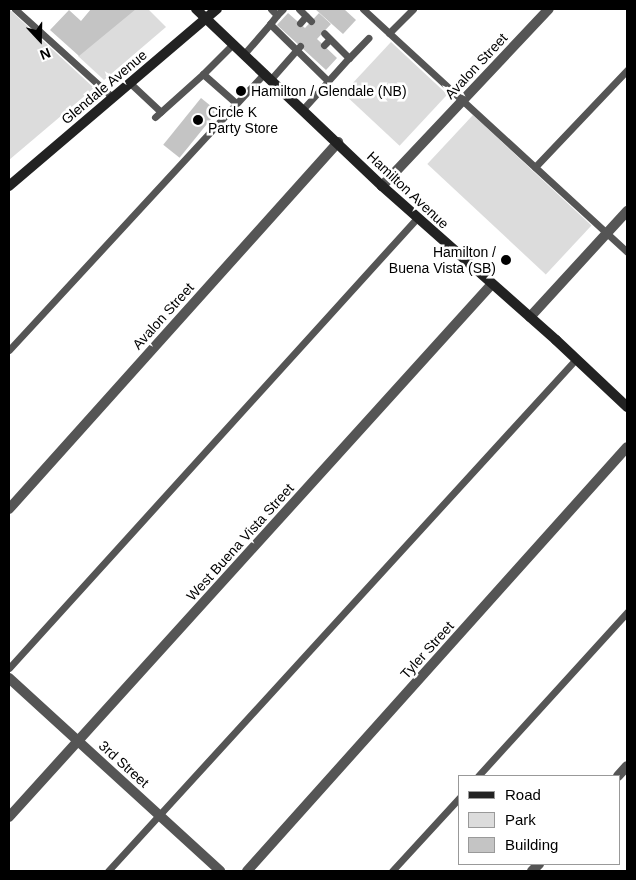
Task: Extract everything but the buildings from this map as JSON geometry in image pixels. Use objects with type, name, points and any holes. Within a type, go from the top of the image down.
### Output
[{"type":"main road","name":"Hamilton Avenue","points":[[196,9],[338,142],[382,186],[491,285],[530,317],[627,407]]},
{"type":"main road","name":"Glendale Avenue","points":[[9,186],[217,9]]},
{"type":"street","name":"Avalon Street","points":[[382,186],[549,9]]},
{"type":"street","name":"Avalon Street","points":[[9,509],[338,142]]},
{"type":"street","points":[[530,317],[627,211]]},
{"type":"street","name":"West Buena Vista Street","points":[[9,817],[491,285]]},
{"type":"street","name":"Tyler Street","points":[[247,871],[627,447]]},
{"type":"street","name":"3rd Street","points":[[9,678],[220,871]]},
{"type":"lane","points":[[15,9],[113,98]]},
{"type":"lane","points":[[271,9],[277,15]]},
{"type":"lane","points":[[244,54],[283,9]]},
{"type":"lane","points":[[299,9],[309,18],[300,23]]},
{"type":"lane","points":[[363,9],[627,252]]},
{"type":"lane","points":[[389,33],[413,9]]},
{"type":"lane","points":[[270,24],[299,48],[328,81]]},
{"type":"lane","points":[[324,33],[350,58]]},
{"type":"lane","points":[[303,109],[368,38]]},
{"type":"lane","points":[[324,46],[330,39]]},
{"type":"lane","points":[[130,83],[158,115],[234,44]]},
{"type":"lane","points":[[9,350],[236,103],[299,48]]},
{"type":"lane","points":[[535,167],[627,70]]},
{"type":"lane","points":[[203,74],[236,103]]},
{"type":"lane","points":[[9,668],[417,218]]},
{"type":"lane","points":[[108,871],[576,359]]},
{"type":"lane","points":[[479,775],[627,612]]},
{"type":"lane","points":[[392,871],[458,799]]},
{"type":"green space","points":[[9,9],[94,88],[9,160]]},
{"type":"green space","points":[[134,9],[148,9],[166,27],[104,80],[78,56]]},
{"type":"green space","points":[[391,42],[447,95],[400,146],[343,93]]},
{"type":"green space","points":[[473,115],[591,225],[546,274],[427,164]]},
{"type":"place","name":"Hamilton / Glendale (NB)","points":[[241,91]]},
{"type":"place","name":"Circle K Party Store","points":[[198,120]]},
{"type":"place","name":"Hamilton / Buena Vista (SB)","points":[[506,260]]}]
